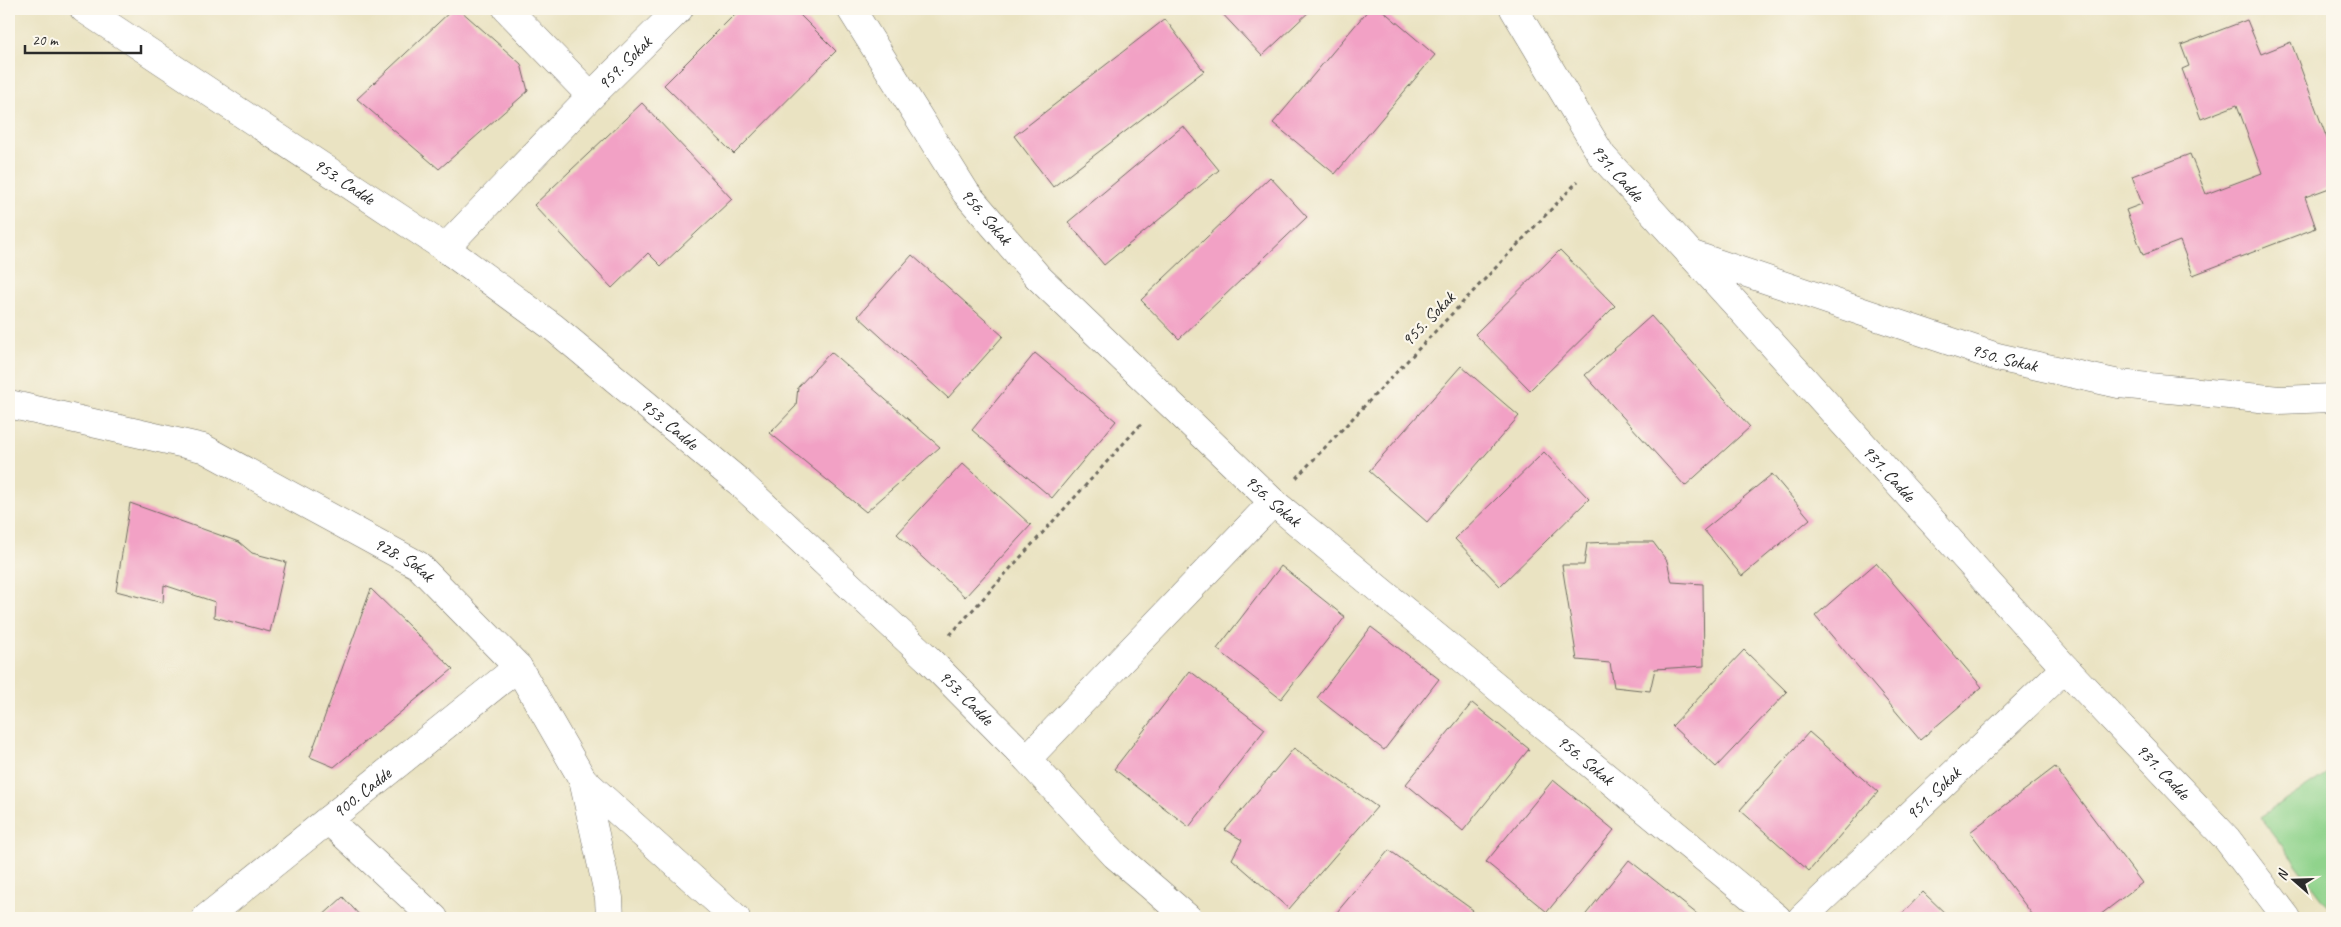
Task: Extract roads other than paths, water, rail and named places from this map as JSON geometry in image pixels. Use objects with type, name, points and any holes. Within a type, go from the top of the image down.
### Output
[{"type":"street","name":"953. Cadde","points":[[84,9],[445,248],[553,327],[739,482],[928,659],[1027,759],[1115,854],[1188,918]]},
{"type":"street","name":"959. Sokak","points":[[507,9],[591,96],[679,9]]},
{"type":"street","name":"956. Sokak","points":[[851,9],[966,193],[1038,277],[1273,502],[1777,918]]},
{"type":"street","name":"931. Cadde","points":[[1514,9],[1602,156],[2065,668],[2227,839],[2287,918]]},
{"type":"street","points":[[445,248],[591,96]]},
{"type":"street","name":"950. Sokak","points":[[1690,254],[2007,359],[2119,384],[2279,400],[2332,398]]},
{"type":"street","name":"928. Sokak","points":[[9,404],[203,448],[418,564],[518,667],[583,780],[609,898],[610,918]]},
{"type":"street","points":[[1027,759],[1273,502]]},
{"type":"street","name":"900. Cadde","points":[[206,918],[518,667]]},
{"type":"street","name":"951. Sokak","points":[[1802,918],[2065,668]]},
{"type":"street","points":[[583,780],[736,918]]},
{"type":"street","points":[[328,820],[434,918]]}]
